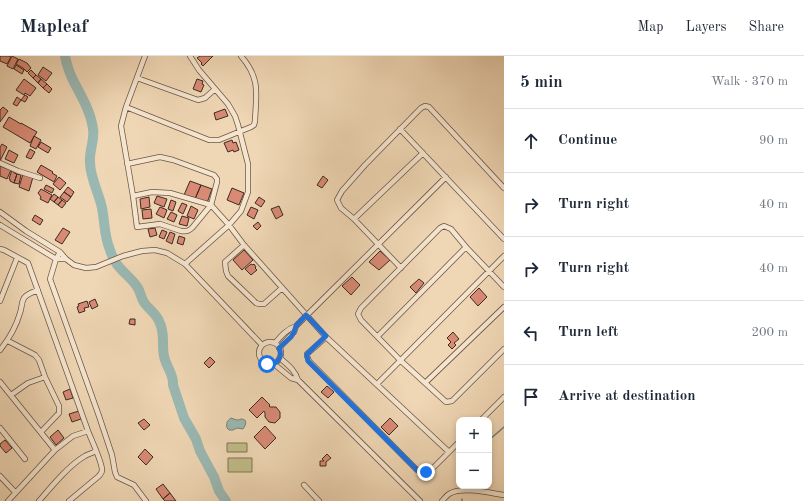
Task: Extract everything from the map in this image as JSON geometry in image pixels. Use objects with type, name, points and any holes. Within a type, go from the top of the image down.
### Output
[{"type":"street","points":[[127,164],[160,157],[214,174],[217,182],[211,205],[189,231],[185,232],[160,224],[137,227],[133,196],[127,164],[121,126],[126,107],[145,56]]},
{"type":"street","points":[[185,264],[228,225],[241,211],[248,192],[248,164],[235,116],[228,104],[214,89],[190,56]]},
{"type":"street","points":[[126,107],[209,140],[219,140],[240,132],[254,125],[256,86],[254,75],[241,56]]},
{"type":"street","points":[[137,78],[198,100],[205,98],[214,89]]},
{"type":"street","points":[[401,268],[354,219],[341,208],[337,200],[342,190],[421,108],[424,106],[429,107],[504,188]]},
{"type":"street","points":[[400,129],[504,239]]},
{"type":"street","points":[[354,219],[423,153]]},
{"type":"street","points":[[0,163],[40,178]]},
{"type":"street","points":[[279,348],[294,332],[296,326],[306,315],[446,177]]},
{"type":"street","points":[[133,196],[152,192],[170,194],[211,205],[244,245],[326,336],[449,452]]},
{"type":"street","points":[[0,212],[26,232],[60,252],[74,265],[86,268],[96,267],[123,256],[142,251],[155,250],[167,253],[185,264],[262,345]]},
{"type":"street","points":[[10,232],[15,223]]},
{"type":"street","points":[[0,225],[56,259],[66,259]]},
{"type":"street","points":[[504,287],[451,229],[444,226],[440,228],[361,308],[358,314],[361,320],[400,360],[443,401],[446,402],[452,401],[504,349]]},
{"type":"street","points":[[244,245],[225,262],[228,276],[256,303],[260,304],[264,304],[282,288]]},
{"type":"street","points":[[378,336],[466,247]]},
{"type":"street","points":[[0,249],[28,263],[102,467],[101,473],[69,501]]},
{"type":"street","points":[[60,252],[56,259],[50,279],[99,416],[112,455],[115,472],[117,477],[134,485],[146,501]]},
{"type":"street","points":[[377,384],[504,256]]},
{"type":"street","points":[[0,301],[17,258]]},
{"type":"street","points":[[0,350],[16,327],[24,298],[38,290]]},
{"type":"street","points":[[425,383],[504,307]]},
{"type":"street","points":[[275,343],[290,328],[296,326]]},
{"type":"street","points":[[326,336],[307,354],[308,361],[417,470],[426,472],[432,469],[456,445]]},
{"type":"street","points":[[8,340],[39,360],[45,377],[59,406],[60,411],[58,415],[41,432]]},
{"type":"street","points":[[274,364],[280,358],[281,351],[275,343],[268,342],[262,345],[259,351],[259,358],[261,361],[267,364],[274,364],[291,378],[298,380]]},
{"type":"street","points":[[280,358],[292,369],[298,380],[420,501]]},
{"type":"street","points":[[11,395],[28,383],[45,377]]},
{"type":"street","points":[[0,382],[55,450]]},
{"type":"street","points":[[484,417],[504,397]]},
{"type":"street","points":[[0,428],[25,459]]},
{"type":"street","points":[[8,501],[55,450],[73,436],[88,431]]},
{"type":"street","points":[[39,501],[62,475],[84,457],[96,451]]},
{"type":"street","points":[[0,476],[15,492]]},
{"type":"street","points":[[304,485],[319,501]]},
{"type":"street","points":[[442,501],[449,494],[464,490],[504,495]]},
{"type":"shaded area","points":[[227,443],[247,443],[247,452],[227,452]]},
{"type":"shaded area","points":[[228,458],[252,458],[252,472],[228,472]]},
{"type":"water","points":[[231,418],[245,420],[246,424],[243,429],[237,428],[229,430],[227,428],[227,423]]},
{"type":"building","points":[[0,56],[11,57],[7,64],[0,61]]},
{"type":"building","points":[[12,56],[18,59],[13,69],[7,66]]},
{"type":"building","points":[[200,56],[213,56],[203,66],[197,58]]},
{"type":"building","points":[[19,59],[27,63],[31,68],[27,72],[16,64]]},
{"type":"building","points":[[16,65],[24,70],[22,74],[14,69]]},
{"type":"building","points":[[43,67],[52,73],[46,81],[38,75]]},
{"type":"building","points":[[31,70],[36,75],[33,78],[28,73]]},
{"type":"building","points":[[36,75],[41,79],[38,83],[33,78]]},
{"type":"building","points":[[24,79],[36,88],[30,96],[25,93],[24,95],[16,90]]},
{"type":"building","points":[[41,79],[47,84],[43,88],[38,83]]},
{"type":"building","points":[[197,79],[203,81],[202,84],[204,85],[201,92],[193,89]]},
{"type":"building","points":[[47,84],[52,89],[49,93],[43,88]]},
{"type":"building","points":[[25,95],[28,97],[25,102],[21,100]]},
{"type":"building","points":[[17,97],[21,100],[17,106],[13,104]]},
{"type":"building","points":[[3,107],[8,111],[0,122],[0,110]]},
{"type":"building","points":[[225,109],[228,116],[216,120],[214,113]]},
{"type":"building","points":[[9,117],[37,132],[30,143],[3,127]]},
{"type":"building","points":[[34,136],[41,140],[36,149],[30,146]]},
{"type":"building","points":[[232,140],[233,143],[236,142],[239,150],[228,152],[224,143]]},
{"type":"building","points":[[41,142],[51,148],[48,153],[38,147]]},
{"type":"building","points":[[2,144],[7,147],[0,161],[0,147]]},
{"type":"building","points":[[30,149],[35,152],[31,159],[26,157]]},
{"type":"building","points":[[9,150],[18,155],[14,163],[5,159]]},
{"type":"building","points":[[41,165],[57,176],[54,182],[37,172]]},
{"type":"building","points":[[0,166],[11,170],[7,179],[0,176]]},
{"type":"building","points":[[12,170],[14,170],[14,173],[17,174],[14,183],[9,179]]},
{"type":"building","points":[[17,174],[21,175],[19,184],[14,183]]},
{"type":"building","points":[[23,174],[33,177],[29,191],[19,187]]},
{"type":"building","points":[[323,176],[328,180],[322,188],[317,185]]},
{"type":"building","points":[[59,177],[66,183],[60,190],[53,184]]},
{"type":"building","points":[[190,181],[201,185],[195,199],[184,195]]},
{"type":"building","points":[[46,185],[54,189],[52,193],[44,189]]},
{"type":"building","points":[[201,185],[212,189],[207,203],[195,199]]},
{"type":"building","points":[[68,187],[74,192],[71,197],[64,192]]},
{"type":"building","points":[[232,188],[244,193],[239,205],[227,200]]},
{"type":"building","points":[[41,189],[52,195],[48,203],[40,199],[41,197],[38,193]]},
{"type":"building","points":[[64,192],[71,197],[67,202],[60,197]]},
{"type":"building","points":[[54,194],[58,197],[54,202],[50,199]]},
{"type":"building","points":[[157,196],[167,199],[164,207],[154,203]]},
{"type":"building","points":[[58,197],[62,200],[58,205],[54,202]]},
{"type":"building","points":[[149,197],[150,207],[141,209],[140,199]]},
{"type":"building","points":[[259,197],[265,201],[261,207],[255,203]]},
{"type":"building","points":[[62,200],[66,203],[62,208],[58,205]]},
{"type":"building","points":[[171,200],[176,202],[173,211],[168,209]]},
{"type":"building","points":[[182,203],[187,205],[183,214],[178,211]]},
{"type":"building","points":[[191,206],[198,210],[194,219],[187,216]]},
{"type":"building","points":[[279,206],[283,215],[276,219],[271,209]]},
{"type":"building","points":[[160,207],[167,210],[164,218],[156,214]]},
{"type":"building","points":[[251,207],[258,210],[254,219],[247,215]]},
{"type":"building","points":[[151,209],[152,218],[143,219],[142,210]]},
{"type":"building","points":[[171,212],[177,215],[174,222],[167,219]]},
{"type":"building","points":[[35,215],[43,220],[40,225],[32,220]]},
{"type":"building","points":[[182,216],[189,218],[187,226],[179,224]]},
{"type":"building","points":[[258,222],[261,226],[257,230],[253,226]]},
{"type":"building","points":[[63,228],[70,232],[62,244],[55,240]]},
{"type":"building","points":[[155,228],[157,235],[150,237],[148,229]]},
{"type":"building","points":[[162,230],[167,232],[164,239],[159,237]]},
{"type":"building","points":[[170,232],[175,234],[172,244],[166,241]]},
{"type":"building","points":[[179,236],[185,238],[183,245],[177,243]]},
{"type":"building","points":[[244,250],[253,260],[242,270],[233,260]]},
{"type":"building","points":[[380,251],[390,260],[379,270],[369,262]]},
{"type":"building","points":[[251,264],[254,264],[257,270],[251,275],[245,269]]},
{"type":"building","points":[[352,277],[360,285],[351,295],[342,286]]},
{"type":"building","points":[[419,279],[424,283],[416,293],[410,287]]},
{"type":"building","points":[[479,288],[487,297],[478,306],[470,297]]},
{"type":"building","points":[[95,299],[98,306],[92,309],[89,302]]},
{"type":"building","points":[[87,301],[89,307],[84,308],[85,311],[79,313],[77,307],[79,306],[78,304]]},
{"type":"building","points":[[130,319],[135,319],[135,325],[129,324]]},
{"type":"building","points":[[453,332],[459,339],[454,343],[456,345],[452,349],[448,345],[451,342],[447,338]]},
{"type":"building","points":[[210,357],[215,362],[209,368],[204,363]]},
{"type":"building","points":[[327,386],[334,392],[328,398],[321,392]]},
{"type":"building","points":[[70,389],[73,398],[66,400],[63,392]]},
{"type":"building","points":[[262,397],[270,405],[270,407],[276,407],[280,412],[280,418],[275,423],[269,422],[265,417],[264,411],[257,418],[249,410]]},
{"type":"building","points":[[79,411],[81,419],[72,422],[69,414]]},
{"type":"building","points":[[390,418],[398,426],[389,435],[381,427]]},
{"type":"building","points":[[144,419],[150,425],[144,430],[138,423]]},
{"type":"building","points":[[265,426],[276,438],[265,449],[254,437]]},
{"type":"building","points":[[58,430],[64,438],[56,445],[50,437]]},
{"type":"building","points":[[5,440],[12,448],[6,453],[0,446],[0,444]]},
{"type":"building","points":[[145,449],[153,457],[146,465],[138,457]]},
{"type":"building","points":[[327,454],[331,458],[326,462],[326,466],[320,466],[320,461],[324,461],[322,459]]},
{"type":"building","points":[[163,484],[170,493],[163,499],[156,489]]},
{"type":"building","points":[[170,493],[176,501],[165,501],[163,499]]},
{"type":"waterway","points":[[65,56],[70,74],[86,106],[92,123],[93,141],[90,153],[90,168],[102,208],[108,245],[117,264],[136,285],[144,303],[155,314],[159,321],[163,333],[163,351],[165,360],[172,377],[173,385],[184,418],[196,439],[219,491],[226,501]]},
{"type":"waterway","points":[[492,437],[504,427]]},
{"type":"route","points":[[267,364],[274,364],[280,358],[281,351],[279,348],[291,337],[296,326],[306,315],[326,336],[307,354],[308,361],[417,470],[426,472]]}]
